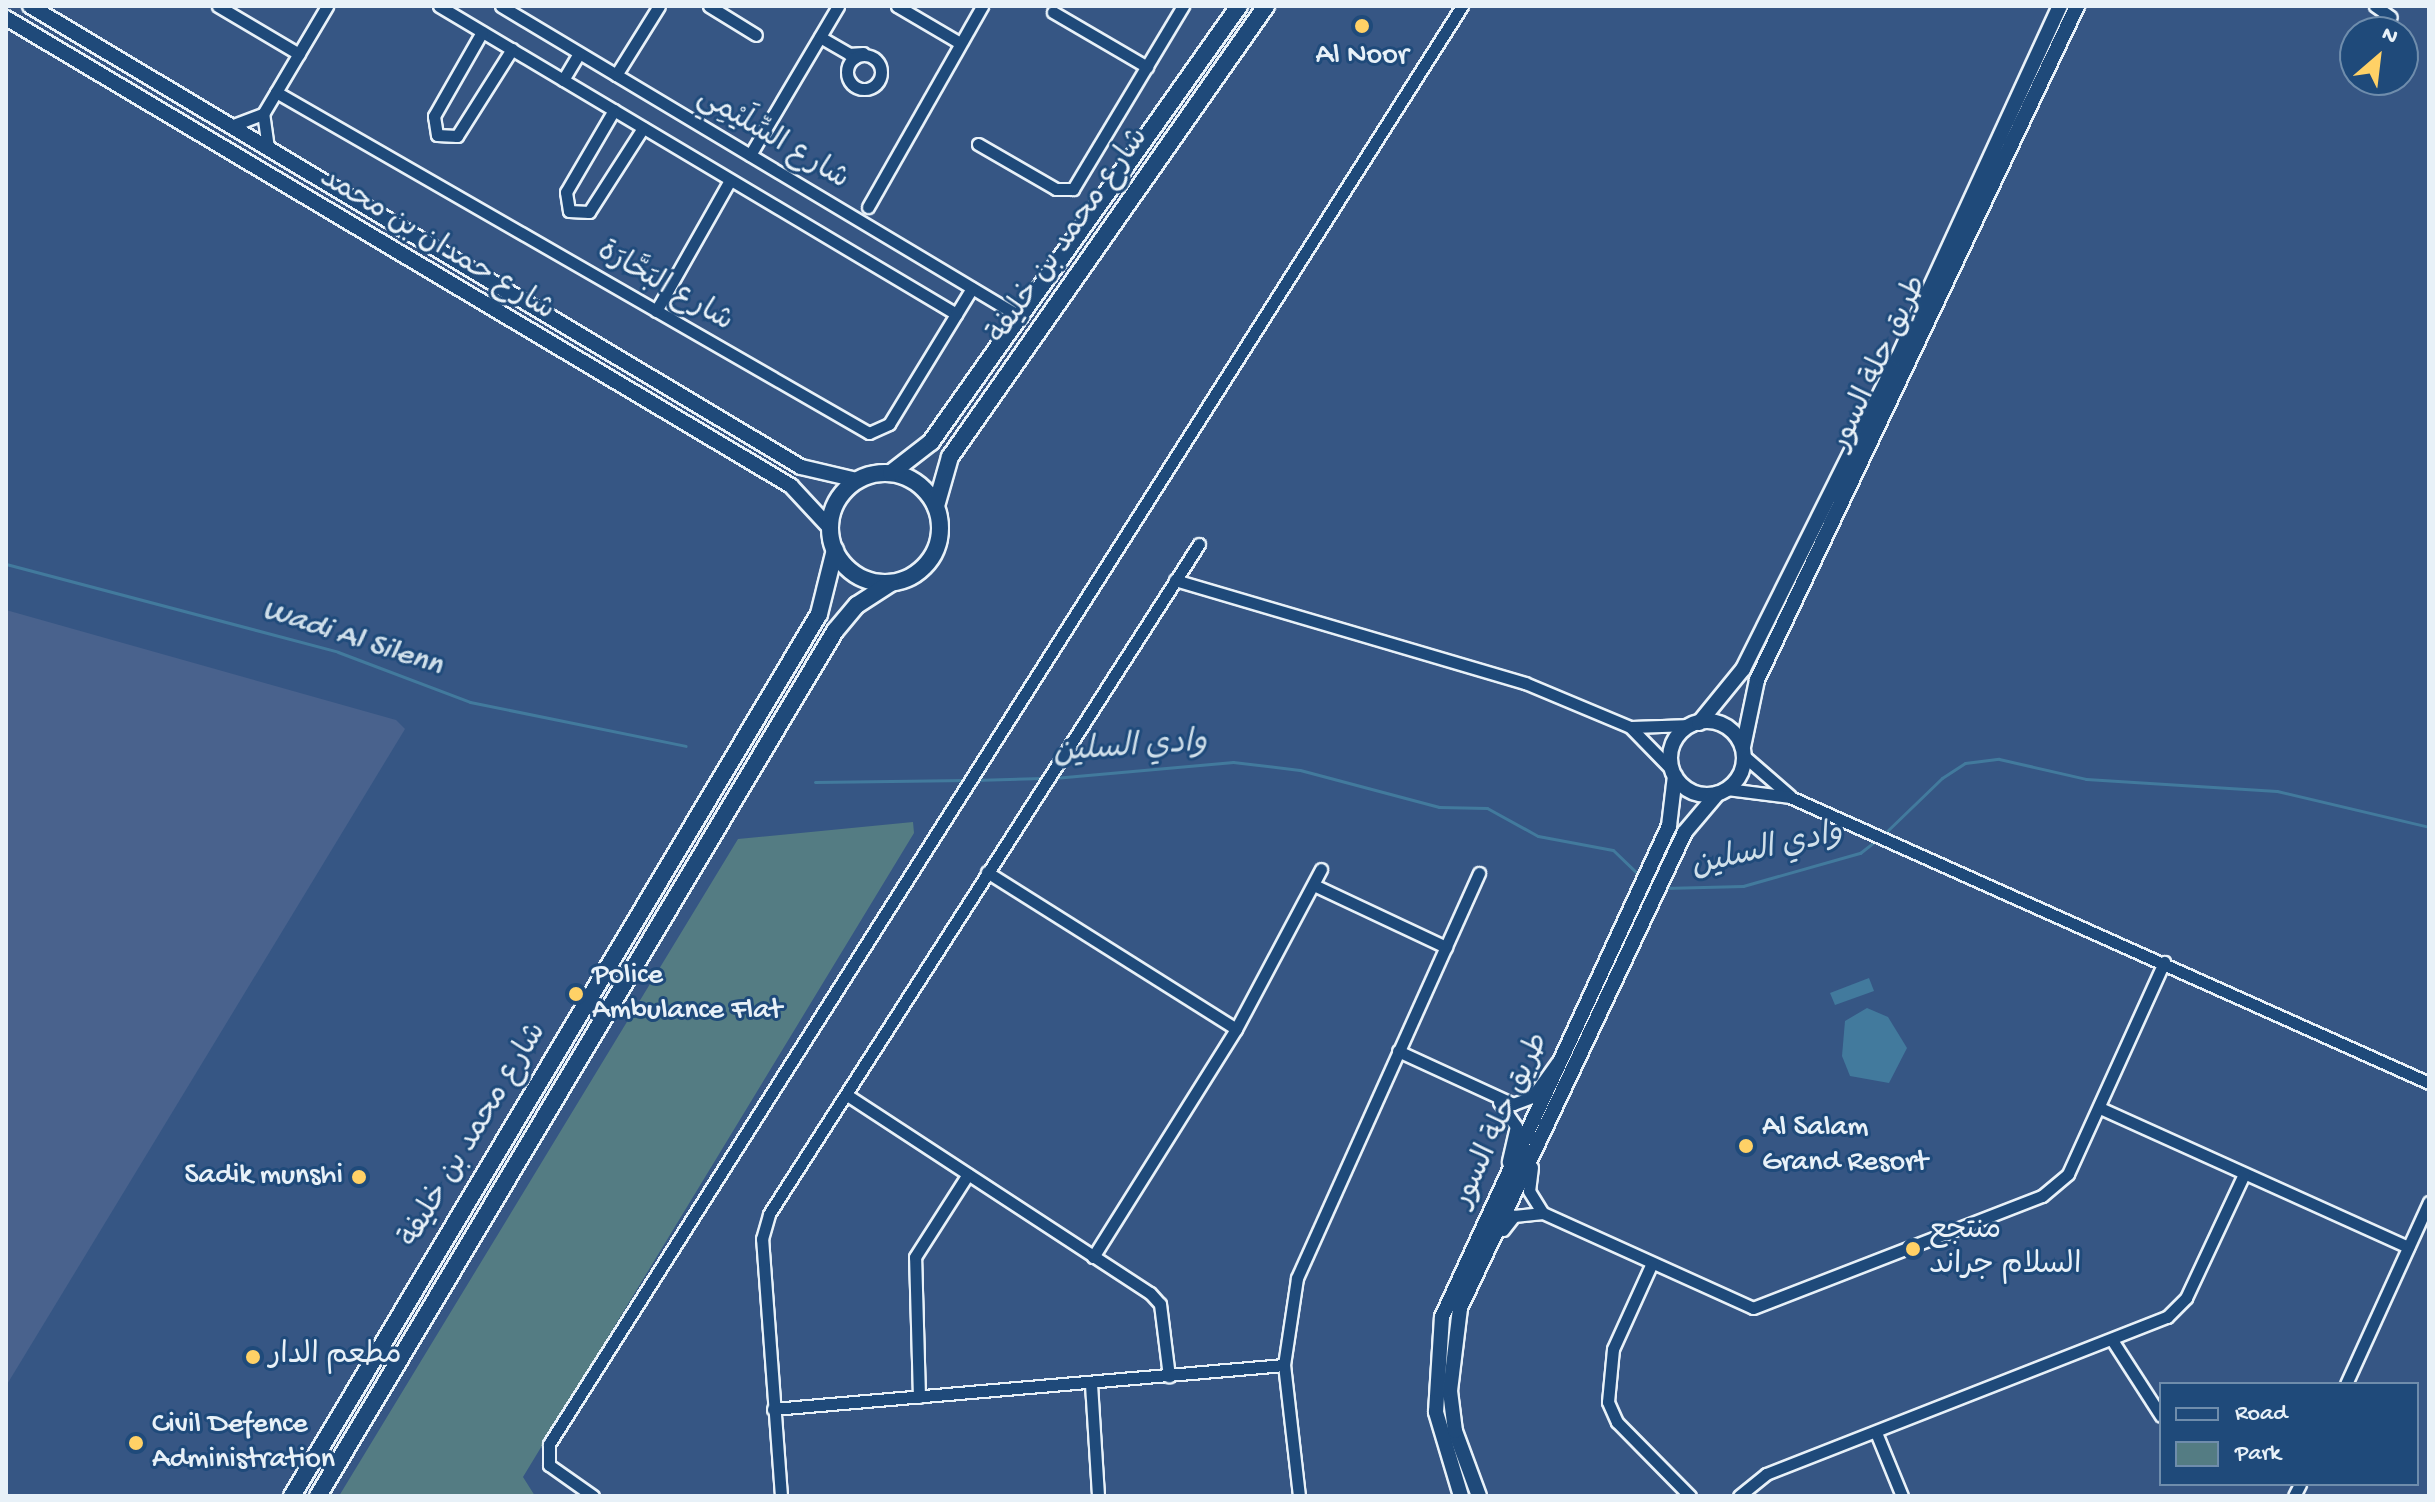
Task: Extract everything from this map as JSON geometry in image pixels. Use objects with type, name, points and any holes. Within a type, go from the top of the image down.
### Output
[{"type":"highway","name":"شارع محمد بن خليفة","points":[[891,473],[931,442],[1239,6]]},
{"type":"highway","name":"شارع محمد بن خليفة","points":[[936,506],[950,457],[1266,6]]},
{"type":"highway","points":[[891,473],[922,487],[936,506],[941,528],[930,561],[891,583],[858,576],[835,550],[830,528],[835,506],[857,480],[891,473]]},
{"type":"highway","name":"شارع محمد بن خليفة","points":[[292,1496],[819,614],[835,550]]},
{"type":"highway","name":"شارع محمد بن خليفة","points":[[318,1496],[835,631],[857,605],[891,583]]},
{"type":"main road","name":"شارع حمدان بن محمد","points":[[30,6],[801,467],[857,480]]},
{"type":"main road","name":"طريق حلة السور","points":[[1696,724],[1750,655],[1898,358],[2060,6]]},
{"type":"main road","name":"طريق حلة السور","points":[[1744,752],[1757,680],[2077,6]]},
{"type":"main road","name":"شارع حمدان بن محمد","points":[[6,18],[791,486],[830,528]]},
{"type":"main road","points":[[1696,724],[1721,725],[1744,752],[1722,792],[1695,793],[1674,773],[1673,745],[1696,724]]},
{"type":"main road","name":"طريق حلة السور","points":[[1461,1496],[1436,1412],[1438,1346],[1449,1296],[1669,826],[1674,773]]},
{"type":"main road","name":"طريق حلة السور","points":[[1479,1496],[1455,1431],[1450,1391],[1460,1308],[1685,832],[1722,792]]},
{"type":"street","points":[[218,6],[299,54]]},
{"type":"street","points":[[231,126],[263,114],[327,6]]},
{"type":"street","name":"شارع السِّلَيْمِي","points":[[439,6],[956,314]]},
{"type":"street","name":"شارع السِّلَيْمِي","points":[[501,6],[1019,316]]},
{"type":"street","points":[[616,75],[659,6]]},
{"type":"street","points":[[709,6],[756,35]]},
{"type":"street","points":[[750,155],[838,6]]},
{"type":"street","points":[[897,6],[960,43]]},
{"type":"street","points":[[868,207],[982,6]]},
{"type":"street","points":[[978,144],[1056,189],[1073,189],[1183,6]]},
{"type":"street","points":[[593,1496],[549,1465],[549,1444],[1462,6]]},
{"type":"street","points":[[1053,12],[1147,67]]},
{"type":"street","points":[[482,32],[434,116],[437,135],[457,136],[512,49]]},
{"type":"street","points":[[820,37],[849,54],[863,53],[875,54],[881,65],[864,92],[847,84],[853,67],[863,53]]},
{"type":"street","points":[[563,80],[579,53]]},
{"type":"street","points":[[849,54],[853,67]]},
{"type":"street","name":"شارع البَحَّارَة","points":[[276,92],[875,434],[889,424],[972,288]]},
{"type":"street","points":[[614,110],[566,192],[569,211],[589,212],[643,128]]},
{"type":"street","points":[[263,114],[268,148]]},
{"type":"street","points":[[656,311],[730,180]]},
{"type":"street","points":[[781,1496],[773,1409],[764,1226],[1051,769],[1199,544]]},
{"type":"street","points":[[1175,580],[1418,647],[1630,727],[1696,724]]},
{"type":"street","points":[[1630,727],[1674,773]]},
{"type":"street","points":[[1744,752],[1790,797]]},
{"type":"street","points":[[1722,792],[1790,797],[2429,1083]]},
{"type":"street","points":[[1093,1257],[1236,1029],[1321,869]]},
{"type":"street","points":[[987,872],[1236,1029]]},
{"type":"street","points":[[1299,1496],[1284,1365],[1290,1311],[1312,1232],[1479,873]]},
{"type":"street","points":[[1314,885],[1446,947]]},
{"type":"street","points":[[1481,1263],[1509,1220],[1543,1213],[1753,1308],[2057,1187],[2100,1108],[2164,962]]},
{"type":"street","points":[[1398,1051],[1499,1101],[1532,1097],[1563,1054]]},
{"type":"street","points":[[847,1095],[1160,1304],[1169,1376]]},
{"type":"street","points":[[1499,1101],[1516,1131],[1501,1185]]},
{"type":"street","points":[[2100,1108],[2408,1247]]},
{"type":"street","points":[[1543,1213],[1527,1180],[1544,1133]]},
{"type":"street","points":[[919,1397],[913,1267],[968,1174]]},
{"type":"street","points":[[1739,1496],[1766,1474],[1877,1435],[2112,1340],[2181,1305],[2244,1174]]},
{"type":"street","points":[[2347,1382],[2429,1202]]},
{"type":"street","points":[[1652,1263],[1613,1349],[1608,1402],[1617,1422],[1690,1496]]},
{"type":"street","points":[[2112,1340],[2159,1413]]},
{"type":"street","points":[[773,1409],[1284,1365]]},
{"type":"street","points":[[1091,1384],[1098,1496]]},
{"type":"street","points":[[1877,1435],[1902,1496]]},
{"type":"shaded area","points":[[6,610],[396,720],[405,729],[6,1386]]},
{"type":"shaded area","points":[[1869,978],[1874,991],[1835,1005],[1830,993]]},
{"type":"shaded area","points":[[1867,1008],[1888,1017],[1907,1048],[1889,1083],[1850,1076],[1842,1056],[1845,1021]]},
{"type":"green space","points":[[913,822],[914,833],[523,1477],[535,1496],[339,1496],[738,839]]},
{"type":"waterway","name":"Wadi Al Silenn","points":[[6,564],[338,652],[470,702],[686,746]]},
{"type":"waterway","name":"وادي السلين","points":[[1884,834],[1942,778],[1965,763],[1999,759],[2086,779],[2277,791],[2429,827]]},
{"type":"waterway","name":"وادي السلين","points":[[1054,778],[1233,762],[1300,770],[1439,807],[1487,808],[1538,836],[1613,850],[1640,876]]},
{"type":"waterway","name":"وادي السلين","points":[[974,780],[1043,778]]},
{"type":"waterway","name":"وادي السلين","points":[[815,782],[967,780]]},
{"type":"waterway","name":"وادي السلين","points":[[1664,888],[1743,886],[1860,853],[1878,839]]},
{"type":"place","name":"Al Noor","points":[[1362,26]]},
{"type":"place","name":"Police Ambulance Flat","points":[[576,994]]},
{"type":"place","name":"Al Salam Grand Resort","points":[[1746,1146]]},
{"type":"place","name":"Sadik munshi","points":[[359,1177]]},
{"type":"place","name":"منتجع السلام جراند","points":[[1913,1249]]},
{"type":"place","name":"مطعم الدار","points":[[253,1357]]},
{"type":"place","name":"Civil Defence Administration","points":[[136,1443]]}]
